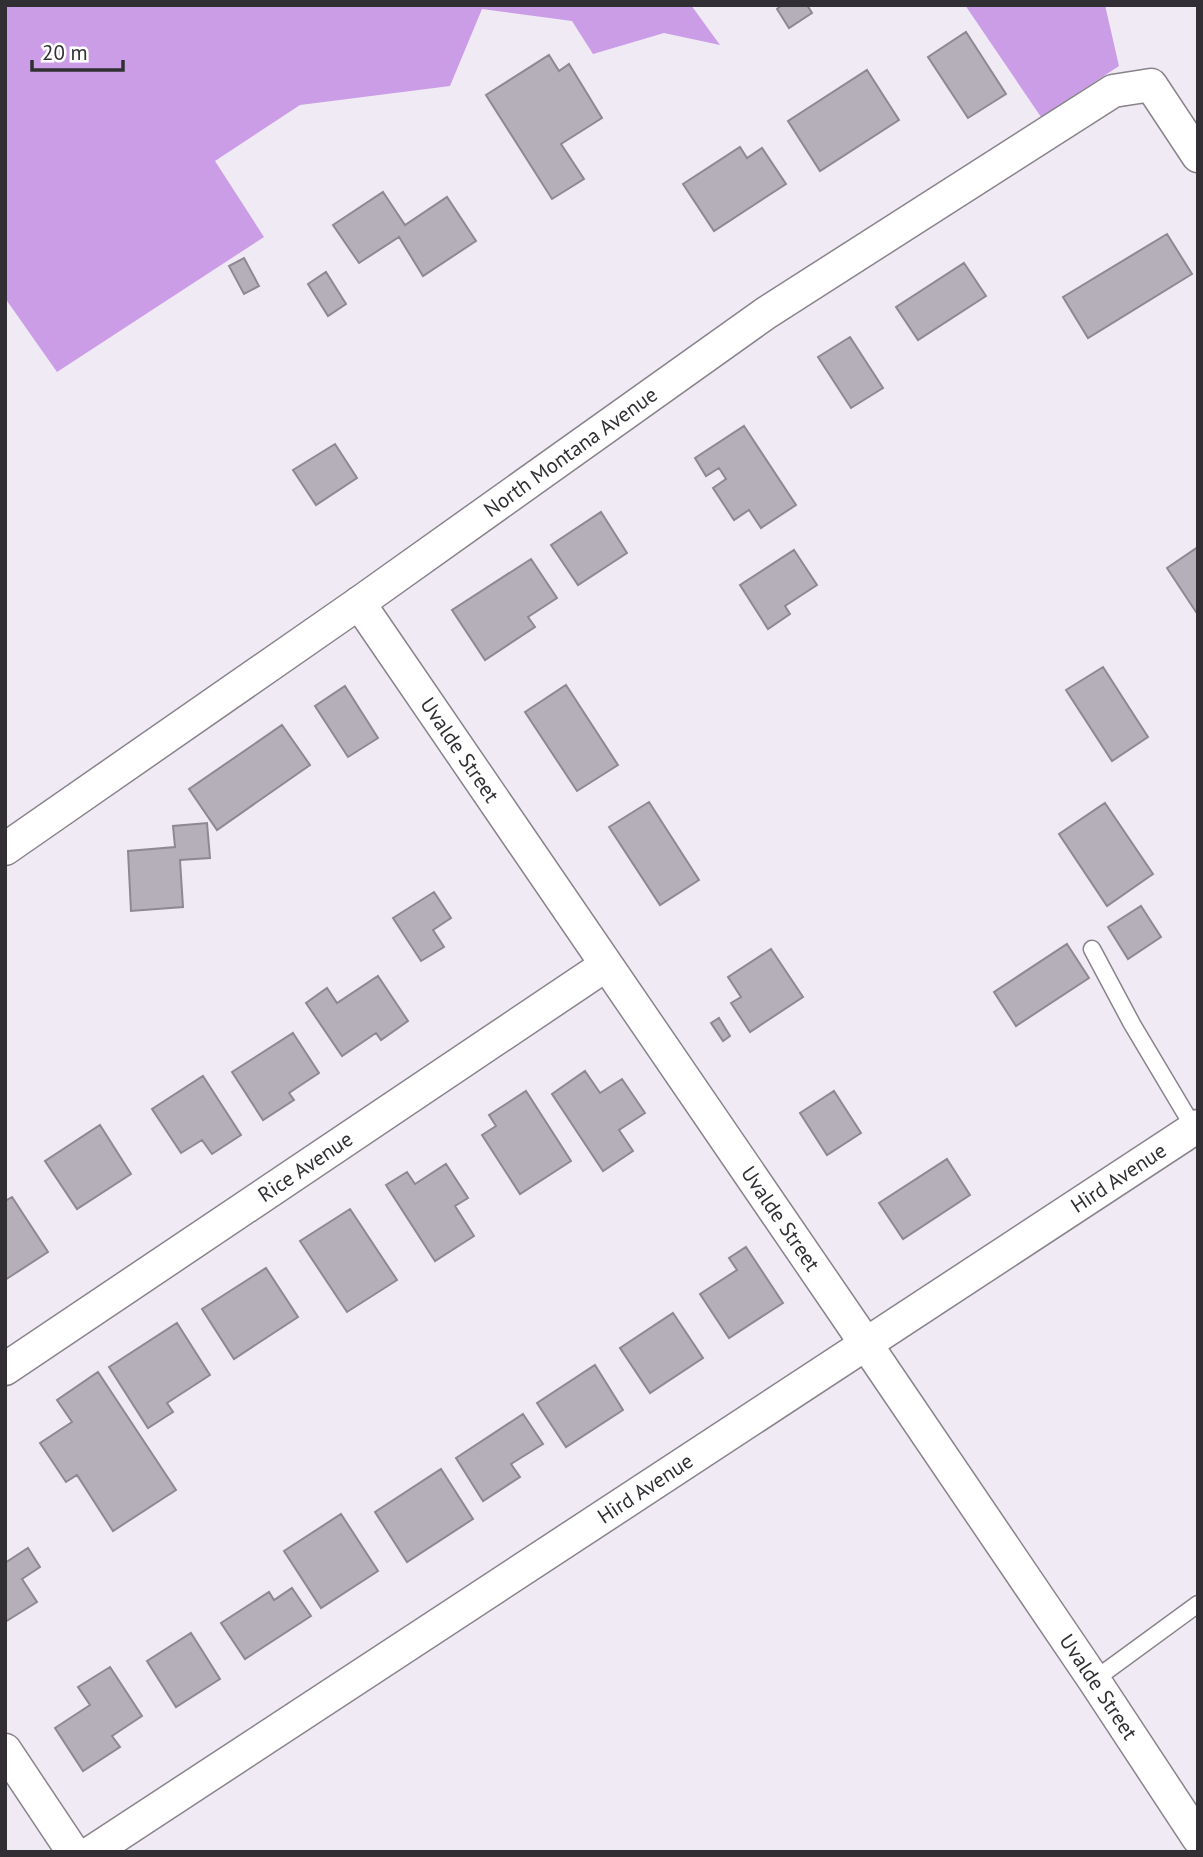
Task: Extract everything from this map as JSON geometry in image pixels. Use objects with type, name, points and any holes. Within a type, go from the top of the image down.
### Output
[{"type":"street","name":"North Montana Avenue","points":[[5,849],[359,603],[766,313],[1113,91],[1151,85],[1198,156]]},
{"type":"street","name":"Uvalde Street","points":[[359,603],[1194,1825]]},
{"type":"street","name":"Rice Avenue","points":[[5,1369],[606,964]]},
{"type":"street","name":"Hird Avenue","points":[[92,1852],[1196,1127]]},
{"type":"street","points":[[5,1750],[73,1852]]},
{"type":"lane","points":[[1091,949],[1132,1024],[1196,1127]]},
{"type":"lane","points":[[1094,1680],[1198,1604]]},
{"type":"shaded area","points":[[5,5],[691,5],[720,45],[664,33],[593,54],[572,21],[482,9],[450,86],[300,105],[215,161],[264,237],[57,372],[5,298]]},
{"type":"shaded area","points":[[965,5],[1105,5],[1119,66],[1041,117]]},
{"type":"building","points":[[782,5],[807,5],[812,13],[789,28],[777,9]]},
{"type":"building","points":[[966,32],[1006,94],[968,118],[928,57]]},
{"type":"building","points":[[549,55],[559,71],[569,64],[602,118],[561,144],[584,179],[552,199],[486,95]]},
{"type":"building","points":[[867,70],[899,120],[820,171],[788,121]]},
{"type":"building","points":[[740,147],[747,158],[762,148],[786,184],[714,231],[683,184]]},
{"type":"building","points":[[383,192],[405,225],[447,197],[476,241],[423,276],[399,237],[359,263],[333,225]]},
{"type":"building","points":[[1167,234],[1192,274],[1088,338],[1063,297]]},
{"type":"building","points":[[244,258],[259,286],[244,294],[229,266]]},
{"type":"building","points":[[964,263],[986,296],[918,340],[896,307]]},
{"type":"building","points":[[326,272],[346,304],[328,316],[308,284]]},
{"type":"building","points":[[850,337],[883,388],[851,408],[818,357]]},
{"type":"building","points":[[744,426],[796,505],[761,528],[749,510],[734,520],[713,488],[726,479],[719,468],[706,476],[695,458]]},
{"type":"building","points":[[335,444],[357,478],[316,505],[293,470]]},
{"type":"building","points":[[601,512],[627,553],[578,585],[551,545]]},
{"type":"building","points":[[1198,547],[1198,615],[1167,568]]},
{"type":"building","points":[[794,550],[817,585],[785,606],[790,614],[768,629],[740,585]]},
{"type":"building","points":[[531,559],[557,598],[528,617],[535,627],[485,660],[452,610]]},
{"type":"building","points":[[1103,667],[1148,737],[1112,761],[1066,690]]},
{"type":"building","points":[[566,685],[618,765],[577,791],[525,712]]},
{"type":"building","points":[[345,686],[378,738],[348,757],[315,706]]},
{"type":"building","points":[[282,725],[310,765],[217,830],[189,789]]},
{"type":"building","points":[[649,802],[699,880],[660,905],[609,827]]},
{"type":"building","points":[[1105,803],[1153,874],[1107,906],[1059,834]]},
{"type":"building","points":[[207,823],[210,858],[180,860],[183,907],[131,911],[128,851],[175,847],[173,826]]},
{"type":"building","points":[[434,892],[451,918],[433,930],[444,947],[421,961],[393,918]]},
{"type":"building","points":[[1141,906],[1161,937],[1128,959],[1108,927]]},
{"type":"building","points":[[1067,944],[1089,978],[1016,1026],[994,992]]},
{"type":"building","points":[[771,949],[803,997],[750,1032],[731,1003],[741,997],[728,977]]},
{"type":"building","points":[[378,976],[408,1021],[381,1040],[376,1033],[342,1056],[306,1003],[327,988],[337,1003]]},
{"type":"building","points":[[719,1018],[730,1036],[723,1041],[711,1023]]},
{"type":"building","points":[[293,1033],[319,1073],[289,1093],[294,1100],[263,1120],[232,1072]]},
{"type":"building","points":[[585,1071],[600,1093],[622,1079],[645,1113],[619,1130],[633,1151],[603,1171],[552,1094]]},
{"type":"building","points":[[203,1076],[241,1135],[212,1154],[202,1140],[181,1153],[152,1109]]},
{"type":"building","points":[[526,1091],[571,1161],[520,1194],[482,1135],[496,1126],[489,1115]]},
{"type":"building","points":[[834,1091],[861,1133],[827,1155],[800,1113]]},
{"type":"building","points":[[100,1125],[131,1174],[77,1209],[45,1161]]},
{"type":"building","points":[[947,1159],[970,1195],[903,1239],[879,1203]]},
{"type":"building","points":[[446,1164],[468,1198],[455,1206],[474,1236],[435,1261],[386,1185],[407,1172],[415,1184]]},
{"type":"building","points":[[12,1197],[48,1252],[5,1280],[5,1201]]},
{"type":"building","points":[[350,1209],[397,1280],[347,1312],[300,1241]]},
{"type":"building","points":[[746,1247],[783,1303],[729,1338],[700,1294],[737,1270],[729,1258]]},
{"type":"building","points":[[266,1268],[298,1317],[234,1359],[202,1309]]},
{"type":"building","points":[[673,1313],[703,1358],[650,1393],[620,1348]]},
{"type":"building","points":[[177,1323],[210,1375],[167,1403],[173,1412],[148,1428],[109,1367]]},
{"type":"building","points":[[595,1365],[623,1410],[566,1447],[537,1403]]},
{"type":"building","points":[[98,1372],[176,1490],[113,1531],[77,1475],[66,1482],[40,1443],[72,1422],[57,1400]]},
{"type":"building","points":[[523,1414],[543,1444],[511,1464],[520,1477],[483,1501],[456,1458]]},
{"type":"building","points":[[441,1469],[473,1519],[407,1562],[375,1512]]},
{"type":"building","points":[[341,1514],[378,1571],[321,1608],[284,1551]]},
{"type":"building","points":[[28,1548],[40,1567],[22,1579],[37,1602],[5,1622],[5,1563]]},
{"type":"building","points":[[292,1588],[311,1616],[245,1659],[221,1623],[269,1592],[274,1600]]},
{"type":"building","points":[[191,1633],[220,1679],[176,1707],[147,1661]]},
{"type":"building","points":[[110,1667],[142,1716],[112,1736],[120,1747],[83,1771],[55,1728],[90,1705],[78,1687]]}]
